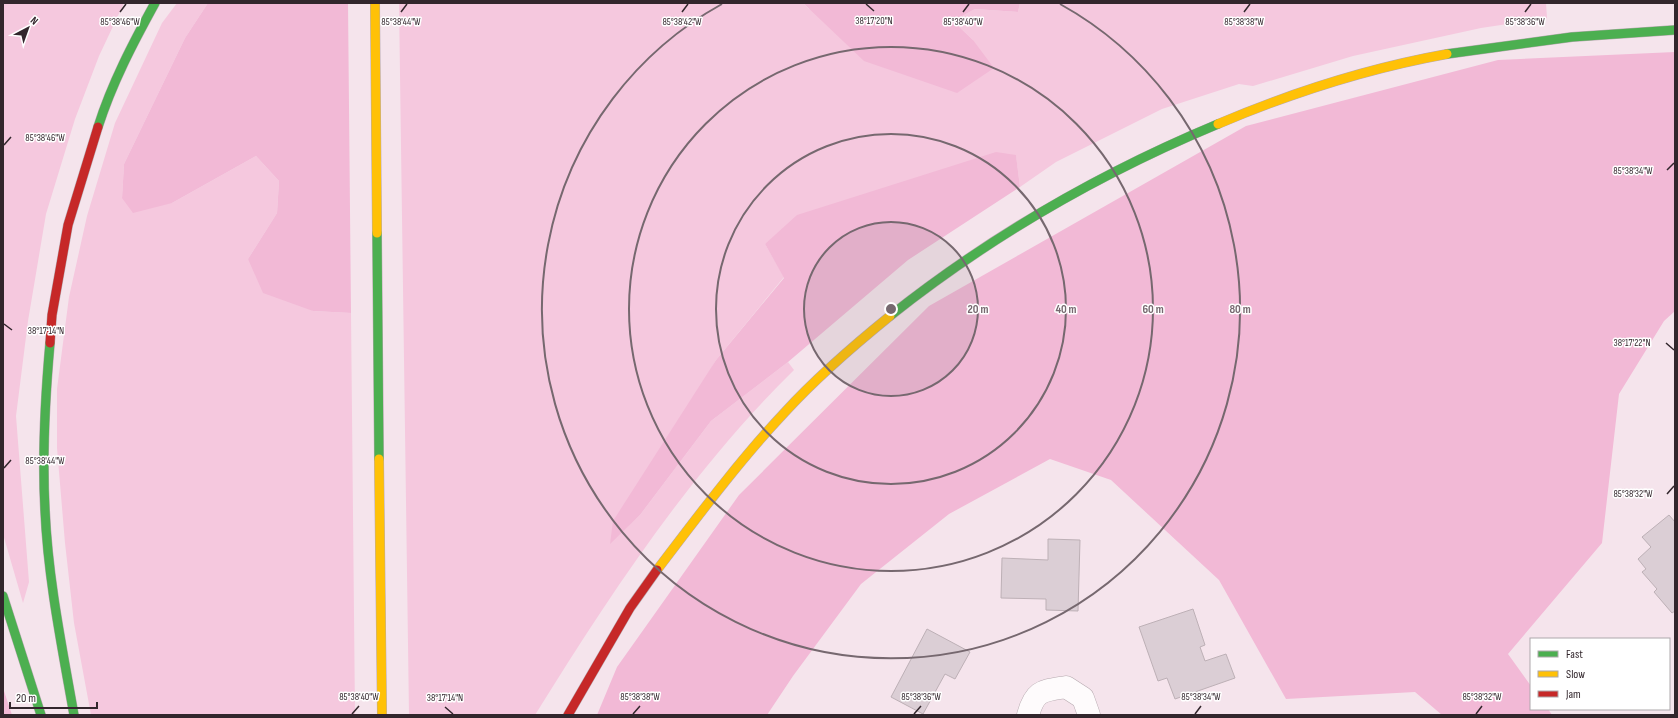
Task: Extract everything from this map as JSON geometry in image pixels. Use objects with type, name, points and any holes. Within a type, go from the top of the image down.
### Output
[{"type":"highway","points":[[74,715],[56,612],[45,511],[44,412],[52,316],[68,225],[104,105],[128,51],[155,3]]},
{"type":"highway","points":[[375,3],[382,715]]},
{"type":"highway","points":[[568,715],[579,692],[643,588],[748,454],[795,401],[855,343],[917,293],[1015,224],[1114,169],[1200,129],[1303,91],[1418,59],[1520,42],[1638,31],[1675,30]]},
{"type":"highway","points":[[3,596],[41,715]]},
{"type":"street","points":[[1028,715],[1032,702],[1043,690],[1066,687],[1083,698],[1089,715]]},
{"type":"shaded area","points":[[3,3],[124,3],[99,56],[75,119],[46,214],[28,321],[16,416],[29,582],[23,603],[3,534]]},
{"type":"shaded area","points":[[177,3],[208,3],[185,38],[124,164],[122,198],[172,203],[256,156],[279,181],[277,213],[248,259],[313,311],[351,313],[355,715],[91,715],[74,623],[65,543],[57,448],[57,389],[69,297],[87,216],[115,123],[162,23]]},
{"type":"shaded area","points":[[208,3],[348,3],[351,313],[313,311],[263,293],[248,259],[277,213],[279,181],[256,156],[172,203],[133,213],[122,198],[124,164],[185,38]]},
{"type":"shaded area","points":[[399,3],[803,3],[809,9],[973,40],[953,21],[975,9],[1018,12],[1020,3],[1546,3],[1547,18],[1481,28],[1353,56],[1253,86],[1239,84],[1162,109],[1056,162],[1020,187],[1016,156],[765,244],[784,277],[716,360],[610,543],[640,515],[711,421],[788,362],[794,370],[756,409],[687,491],[623,579],[535,715],[409,715]]},
{"type":"shaded area","points":[[803,3],[1020,3],[1018,12],[975,9],[953,21],[973,40],[994,68],[957,93],[864,61]]},
{"type":"shaded area","points":[[1675,52],[1675,311],[1664,321],[1619,394],[1602,543],[1508,654],[1530,685],[1530,710],[1549,710],[1552,715],[1442,715],[1415,692],[1286,699],[1219,580],[1111,480],[1050,459],[949,514],[861,584],[793,676],[767,715],[597,715],[617,667],[739,495],[929,306],[1246,126],[1498,60]]},
{"type":"shaded area","points":[[996,152],[1016,155],[1020,187],[908,260],[788,362],[711,421],[640,515],[610,544],[613,521],[716,360],[784,278],[765,244],[797,215]]},
{"type":"shaded area","points":[[3,688],[12,715],[3,715]]},
{"type":"building","points":[[1669,515],[1675,522],[1675,611],[1672,613],[1654,592],[1657,589],[1642,572],[1646,569],[1638,559],[1651,547],[1642,537]]},
{"type":"building","points":[[1048,539],[1080,540],[1078,611],[1046,610],[1046,599],[1001,598],[1002,558],[1048,560]]},
{"type":"building","points":[[1193,609],[1205,645],[1200,647],[1205,661],[1226,654],[1235,678],[1175,699],[1167,678],[1158,681],[1139,627]]},
{"type":"building","points":[[927,629],[970,652],[955,679],[945,674],[923,714],[891,697]]},
{"type":"traffic: fast","points":[[98,127],[124,64],[155,3]]},
{"type":"traffic: fast","points":[[1447,54],[1572,37],[1675,30]]},
{"type":"traffic: fast","points":[[890,316],[967,259],[1047,208],[1130,164],[1218,124]]},
{"type":"traffic: fast","points":[[377,233],[379,459]]},
{"type":"traffic: fast","points":[[50,343],[45,406],[44,448],[44,489],[47,536],[56,613],[74,715]]},
{"type":"traffic: fast","points":[[3,596],[41,715]]},
{"type":"traffic: slow","points":[[375,3],[377,233]]},
{"type":"traffic: slow","points":[[1218,124],[1302,92],[1360,74],[1389,66],[1447,54]]},
{"type":"traffic: slow","points":[[657,570],[735,469],[785,412],[836,362],[890,316]]},
{"type":"traffic: slow","points":[[379,459],[382,715]]},
{"type":"traffic: jam","points":[[50,343],[52,315],[68,225],[98,127]]},
{"type":"traffic: jam","points":[[568,715],[630,608],[657,570]]}]
